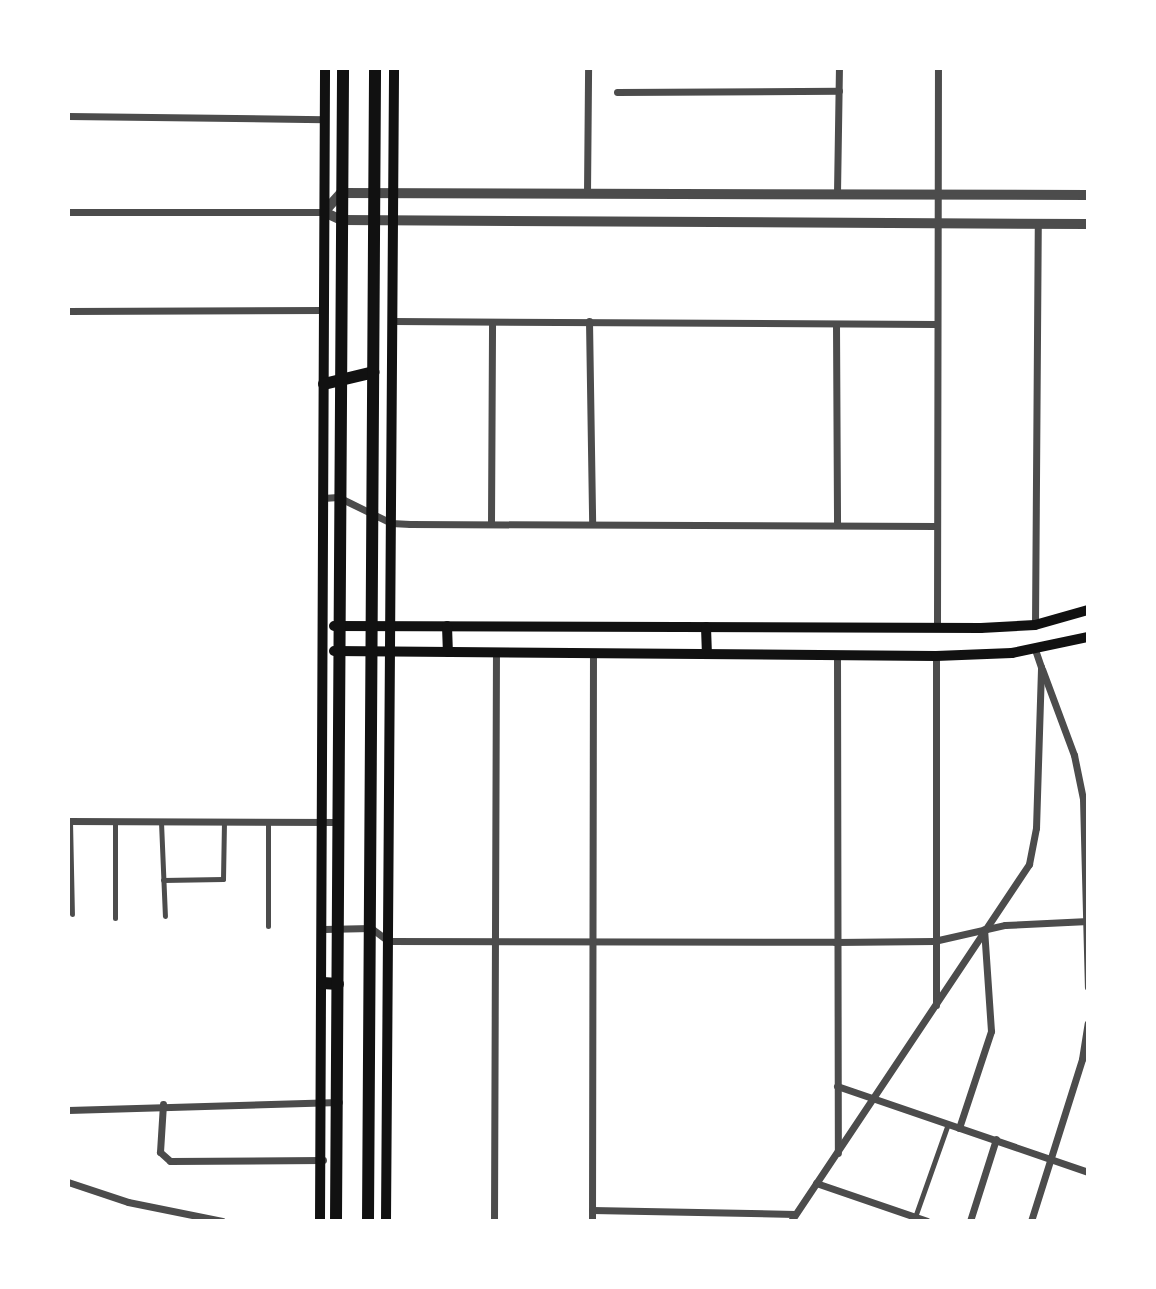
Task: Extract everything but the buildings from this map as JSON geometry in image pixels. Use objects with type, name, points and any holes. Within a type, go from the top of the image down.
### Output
[{"type":"main road","points":[[320,1221],[323,1160],[325,68]]},
{"type":"main road","points":[[336,1221],[339,1102],[338,497],[343,68]]},
{"type":"main road","points":[[368,1221],[375,68]]},
{"type":"main road","points":[[386,1221],[394,68]]},
{"type":"main road","points":[[324,384],[340,383],[374,372]]},
{"type":"main road","points":[[324,592],[339,592]]},
{"type":"main road","points":[[324,626],[1035,625],[1088,610]]},
{"type":"main road","points":[[447,626],[448,652]]},
{"type":"main road","points":[[706,627],[707,654]]},
{"type":"main road","points":[[324,650],[936,656],[1035,650],[1088,637]]},
{"type":"main road","points":[[323,983],[338,984]]},
{"type":"street","points":[[587,194],[588,68]]},
{"type":"street","points":[[837,193],[839,68]]},
{"type":"street","points":[[937,627],[939,68]]},
{"type":"street","points":[[617,92],[839,91]]},
{"type":"street","points":[[68,116],[324,119]]},
{"type":"street","points":[[324,212],[341,193],[375,192],[1088,195]]},
{"type":"street","points":[[68,212],[324,212],[341,219],[374,220],[939,221],[1088,224]]},
{"type":"street","points":[[1035,625],[1038,223]]},
{"type":"street","points":[[68,311],[324,310]]},
{"type":"street","points":[[393,321],[936,324]]},
{"type":"street","points":[[589,321],[592,523]]},
{"type":"street","points":[[491,523],[492,322]]},
{"type":"street","points":[[836,325],[836,524]]},
{"type":"street","points":[[323,498],[338,497],[373,511],[391,523],[936,526]]},
{"type":"street","points":[[1035,650],[1079,778],[1088,987]]},
{"type":"street","points":[[494,1221],[496,652]]},
{"type":"street","points":[[592,1221],[593,653]]},
{"type":"street","points":[[837,655],[835,942],[838,1153]]},
{"type":"street","points":[[936,656],[936,1006]]},
{"type":"street","points":[[592,1210],[793,1217],[876,1098],[984,928],[1018,884],[1034,847],[1041,667]]},
{"type":"street","points":[[72,914],[69,821],[339,822]]},
{"type":"street","points":[[115,821],[116,918]]},
{"type":"street","points":[[161,822],[165,916]]},
{"type":"street","points":[[163,880],[223,879],[224,822]]},
{"type":"street","points":[[268,823],[268,926]]},
{"type":"street","points":[[324,929],[371,928],[388,941],[934,941],[984,928],[1087,921]]},
{"type":"street","points":[[959,1128],[991,1031],[984,928]]},
{"type":"street","points":[[1031,1221],[1052,1159],[1088,1023]]},
{"type":"street","points":[[837,1086],[1088,1172]]},
{"type":"street","points":[[68,1110],[163,1104],[339,1102]]},
{"type":"street","points":[[163,1104],[160,1152],[170,1161],[323,1160]]},
{"type":"street","points":[[915,1217],[948,1124]]},
{"type":"street","points":[[970,1221],[996,1139]]},
{"type":"street","points":[[68,1182],[128,1202],[222,1221]]},
{"type":"street","points":[[816,1183],[926,1221]]}]
